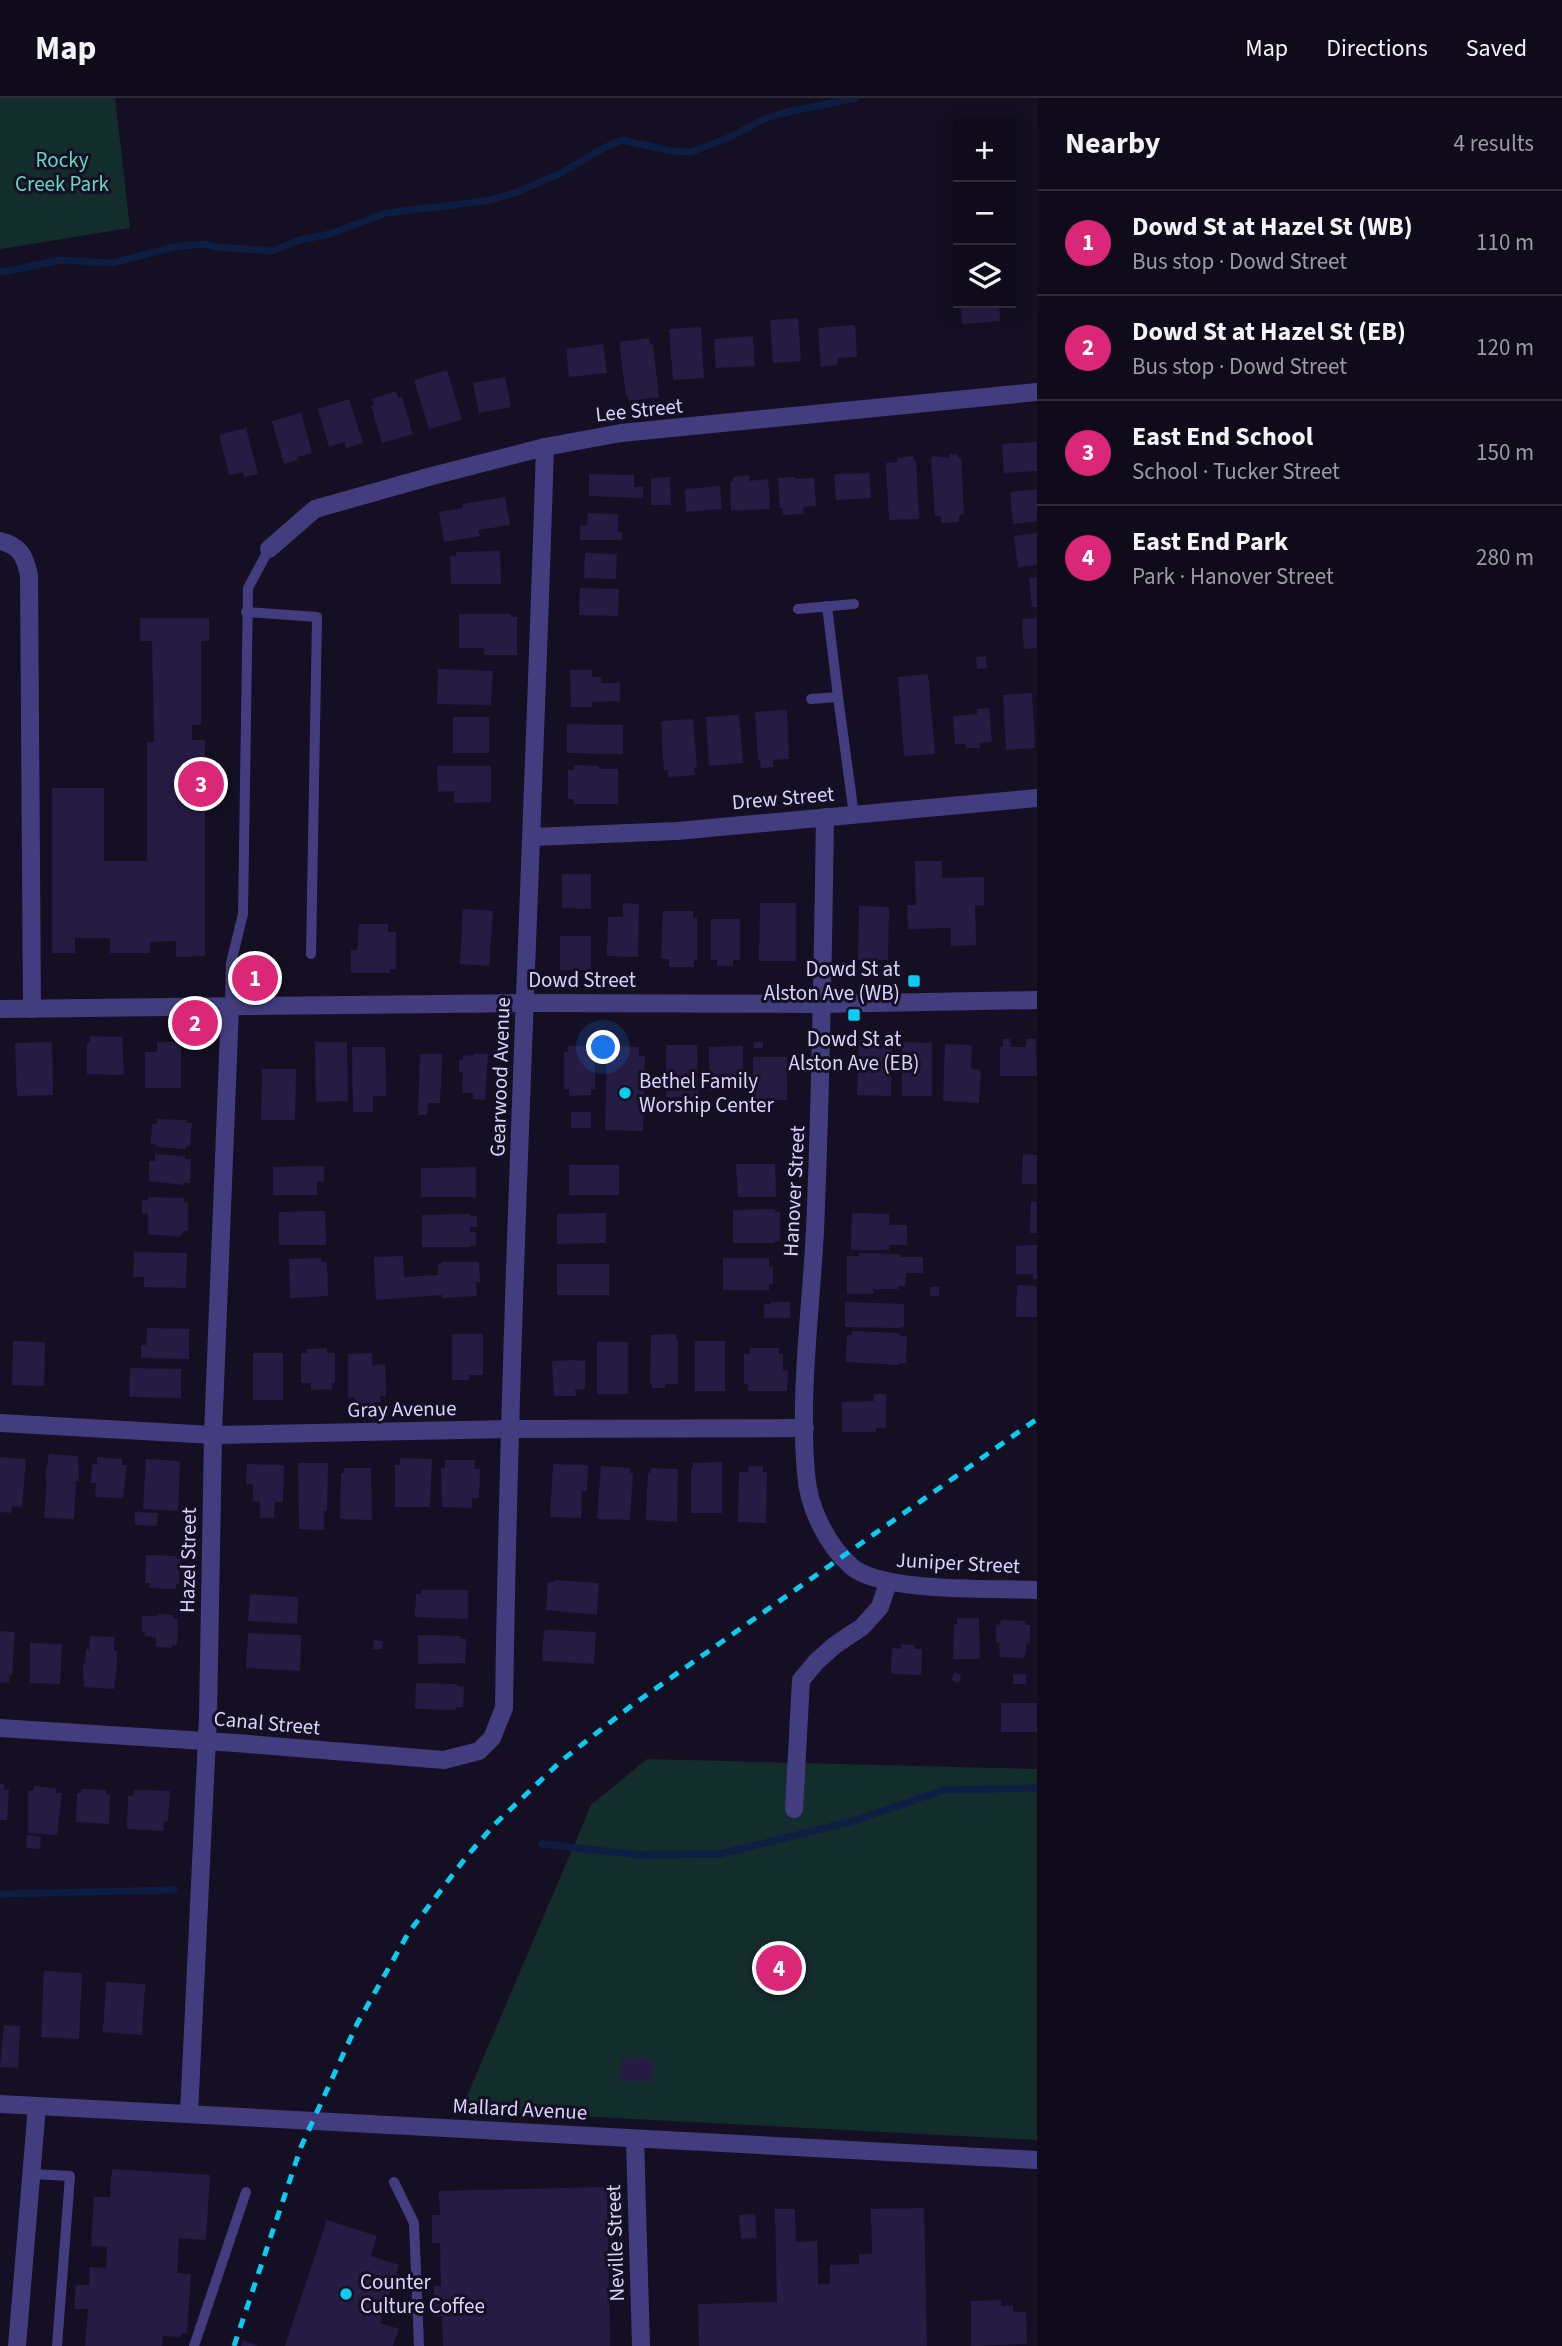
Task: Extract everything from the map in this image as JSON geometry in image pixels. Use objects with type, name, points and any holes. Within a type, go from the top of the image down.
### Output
[{"type":"street","name":"Lee Street","points":[[269,549],[315,509],[545,447],[621,433],[1037,392]]},
{"type":"street","name":"Gearwood Avenue","points":[[504,1708],[545,447]]},
{"type":"street","points":[[6,542],[26,559],[29,575],[32,1009]]},
{"type":"street","name":"Drew Street","points":[[533,837],[677,831],[1037,798]]},
{"type":"street","name":"Hanover Street","points":[[825,817],[823,1004],[805,1428],[806,1474],[813,1508],[842,1558]]},
{"type":"street","name":"Dowd Street","points":[[0,1009],[526,1003],[823,1004],[1037,1000]]},
{"type":"street","name":"Hazel Street","points":[[189,2114],[206,1741],[213,1435],[230,1007]]},
{"type":"street","name":"Gray Avenue","points":[[0,1423],[213,1435],[511,1429],[805,1428]]},
{"type":"street","name":"Juniper Street","points":[[842,1558],[853,1569],[888,1583],[1037,1590]]},
{"type":"street","points":[[794,1809],[800,1680],[835,1645],[862,1627],[880,1607],[888,1583]]},
{"type":"street","name":"Canal Street","points":[[0,1728],[444,1760],[479,1751],[492,1738],[504,1708]]},
{"type":"street","name":"Mallard Avenue","points":[[0,2104],[1037,2160]]},
{"type":"street","points":[[17,2346],[37,2106]]},
{"type":"street","name":"Neville Street","points":[[635,2139],[641,2346]]},
{"type":"lane","points":[[230,1007],[231,963],[243,914],[246,612],[250,582],[269,549]]},
{"type":"lane","points":[[799,609],[854,604]]},
{"type":"lane","points":[[827,606],[854,815]]},
{"type":"lane","points":[[246,612],[317,617],[311,954]]},
{"type":"lane","points":[[811,699],[838,697]]},
{"type":"lane","points":[[31,2174],[70,2176],[57,2346]]},
{"type":"lane","points":[[394,2182],[414,2222],[419,2346]]},
{"type":"lane","points":[[194,2346],[246,2192]]},
{"type":"green space","name":"Rocky Creek Park","points":[[0,98],[115,98],[130,228],[0,249]]},
{"type":"green space","points":[[647,1759],[1037,1769],[1037,2140],[461,2110],[591,1805]]},
{"type":"building","points":[[960,308],[999,308],[1000,321],[962,324]]},
{"type":"building","points":[[798,318],[801,361],[773,363],[770,320]]},
{"type":"building","points":[[855,325],[857,357],[837,358],[838,365],[821,367],[818,328]]},
{"type":"building","points":[[701,327],[704,378],[673,380],[669,329]]},
{"type":"building","points":[[753,336],[755,366],[716,368],[714,339]]},
{"type":"building","points":[[649,338],[650,345],[653,344],[659,397],[629,401],[619,342]]},
{"type":"building","points":[[603,344],[607,373],[569,377],[566,349]]},
{"type":"building","points":[[447,370],[462,420],[429,429],[414,380]]},
{"type":"building","points":[[505,377],[511,407],[479,413],[473,383]]},
{"type":"building","points":[[396,391],[398,398],[402,397],[413,434],[382,443],[371,406],[374,405],[372,399]]},
{"type":"building","points":[[349,399],[363,443],[346,448],[344,442],[329,447],[318,409]]},
{"type":"building","points":[[301,413],[312,453],[284,464],[272,421]]},
{"type":"building","points":[[246,428],[258,474],[244,477],[243,472],[229,475],[219,435]]},
{"type":"building","points":[[1037,442],[1037,471],[1004,473],[1002,444]]},
{"type":"building","points":[[949,454],[957,454],[958,458],[961,458],[964,514],[959,515],[959,522],[941,523],[941,516],[935,516],[931,459],[933,456],[949,458]]},
{"type":"building","points":[[913,456],[916,461],[919,519],[889,520],[886,463]]},
{"type":"building","points":[[869,473],[871,498],[836,500],[834,474]]},
{"type":"building","points":[[589,474],[634,475],[634,487],[643,487],[643,498],[589,496]]},
{"type":"building","points":[[749,475],[749,481],[768,479],[770,509],[731,511],[730,482],[733,482],[733,477]]},
{"type":"building","points":[[670,477],[671,505],[651,505],[651,478]]},
{"type":"building","points":[[778,478],[814,478],[816,506],[803,507],[804,514],[783,515]]},
{"type":"building","points":[[720,486],[722,509],[686,512],[685,489]]},
{"type":"building","points":[[1037,489],[1037,521],[1013,524],[1010,492]]},
{"type":"building","points":[[505,497],[510,525],[478,530],[480,536],[444,542],[439,512],[463,508],[463,504]]},
{"type":"building","points":[[588,513],[618,514],[618,532],[622,532],[622,540],[580,540],[580,525],[587,525]]},
{"type":"building","points":[[1037,533],[1037,565],[1018,567],[1014,536]]},
{"type":"building","points":[[500,551],[501,584],[451,584],[450,556],[456,556],[456,552]]},
{"type":"building","points":[[585,553],[617,554],[616,579],[584,578]]},
{"type":"building","points":[[1037,577],[1037,607],[1032,607],[1029,578]]},
{"type":"building","points":[[580,588],[619,589],[618,616],[579,615]]},
{"type":"building","points":[[459,614],[511,614],[511,617],[517,617],[517,655],[484,655],[484,648],[459,648]]},
{"type":"building","points":[[140,618],[209,618],[209,641],[201,641],[201,725],[192,725],[192,740],[205,740],[205,956],[176,957],[176,941],[150,942],[150,953],[110,953],[110,938],[75,938],[75,953],[52,953],[52,788],[104,788],[104,861],[147,861],[147,742],[154,742],[152,641],[140,641]]},
{"type":"building","points":[[1037,618],[1037,648],[1024,649],[1022,619]]},
{"type":"building","points":[[986,656],[987,668],[977,669],[976,657]]},
{"type":"building","points":[[438,669],[493,671],[491,705],[437,704]]},
{"type":"building","points":[[570,670],[592,670],[592,677],[601,677],[601,683],[620,683],[620,701],[592,702],[592,707],[571,707]]},
{"type":"building","points":[[928,674],[935,754],[904,756],[898,677]]},
{"type":"building","points":[[1032,693],[1035,748],[1006,750],[1003,695]]},
{"type":"building","points":[[989,708],[992,742],[979,743],[980,748],[966,748],[966,744],[955,744],[953,716],[977,714],[977,709]]},
{"type":"building","points":[[787,710],[789,759],[773,760],[773,767],[761,768],[760,760],[758,761],[755,712]]},
{"type":"building","points":[[739,715],[743,763],[709,766],[706,717]]},
{"type":"building","points":[[453,717],[489,717],[489,753],[453,753]]},
{"type":"building","points":[[693,719],[697,768],[694,768],[695,775],[668,777],[668,770],[664,770],[661,721]]},
{"type":"building","points":[[567,724],[623,725],[623,754],[567,753]]},
{"type":"building","points":[[574,765],[618,769],[618,804],[574,804],[574,799],[568,799],[568,770],[574,770]]},
{"type":"building","points":[[437,766],[491,766],[491,802],[454,803],[454,791],[438,792]]},
{"type":"building","points":[[915,861],[942,861],[942,878],[984,877],[984,905],[975,906],[976,945],[951,946],[951,928],[908,929],[907,905],[916,905]]},
{"type":"building","points":[[562,874],[591,874],[591,909],[562,908]]},
{"type":"building","points":[[623,903],[639,904],[638,957],[607,956],[608,917],[623,917]]},
{"type":"building","points":[[760,903],[796,903],[796,961],[759,961]]},
{"type":"building","points":[[859,906],[889,907],[888,960],[858,960]]},
{"type":"building","points":[[463,909],[493,911],[489,966],[460,964]]},
{"type":"building","points":[[663,911],[693,911],[693,918],[697,918],[697,960],[694,960],[694,967],[669,967],[669,959],[661,959]]},
{"type":"building","points":[[711,919],[740,919],[740,960],[733,960],[733,966],[717,966],[717,960],[711,960]]},
{"type":"building","points":[[359,924],[388,924],[388,932],[396,932],[396,969],[390,969],[390,973],[351,973],[351,950],[357,950]]},
{"type":"building","points":[[560,936],[591,936],[591,970],[560,970]]},
{"type":"building","points":[[90,1036],[122,1037],[124,1075],[87,1074],[87,1043],[90,1043]]},
{"type":"building","points":[[1003,1039],[1010,1039],[1011,1047],[1026,1047],[1026,1039],[1036,1039],[1037,1076],[1000,1076],[1000,1047],[1003,1047]]},
{"type":"building","points":[[859,1040],[892,1041],[891,1096],[857,1095]]},
{"type":"building","points":[[52,1042],[53,1095],[17,1096],[15,1043]]},
{"type":"building","points":[[157,1042],[181,1042],[181,1088],[145,1088],[145,1052],[157,1052]]},
{"type":"building","points":[[315,1042],[347,1042],[348,1101],[316,1102]]},
{"type":"building","points":[[754,1042],[763,1042],[763,1048],[754,1048]]},
{"type":"building","points":[[902,1042],[932,1043],[932,1096],[902,1096]]},
{"type":"building","points":[[945,1044],[972,1045],[971,1069],[981,1070],[979,1103],[943,1101]]},
{"type":"building","points":[[666,1045],[697,1045],[698,1097],[666,1097]]},
{"type":"building","points":[[568,1046],[592,1046],[592,1052],[595,1052],[595,1089],[591,1089],[591,1095],[569,1096],[569,1089],[564,1089],[564,1052],[568,1052]]},
{"type":"building","name":"Bethel Family Worship Center","points":[[614,1046],[639,1047],[639,1056],[645,1056],[643,1131],[605,1130],[607,1055],[614,1055]]},
{"type":"building","points":[[743,1046],[743,1091],[709,1091],[709,1047]]},
{"type":"building","points":[[352,1047],[385,1047],[386,1096],[373,1096],[373,1112],[353,1112]]},
{"type":"building","points":[[420,1054],[442,1054],[440,1103],[428,1103],[427,1115],[418,1115]]},
{"type":"building","points":[[488,1054],[485,1100],[473,1099],[474,1093],[462,1093],[463,1072],[459,1072],[459,1059],[463,1060],[463,1055]]},
{"type":"building","points":[[753,1057],[787,1057],[787,1100],[753,1100]]},
{"type":"building","points":[[262,1069],[296,1069],[295,1120],[261,1120]]},
{"type":"building","points":[[571,1112],[591,1112],[591,1128],[571,1128]]},
{"type":"building","points":[[157,1119],[187,1120],[187,1123],[192,1123],[190,1146],[186,1146],[186,1149],[156,1147],[156,1144],[151,1144],[152,1124],[157,1124]]},
{"type":"building","points":[[155,1154],[185,1156],[185,1159],[191,1159],[190,1183],[184,1185],[149,1181],[149,1161],[155,1161]]},
{"type":"building","points":[[1023,1154],[1037,1155],[1037,1184],[1022,1184]]},
{"type":"building","points":[[736,1164],[775,1164],[776,1197],[738,1197]]},
{"type":"building","points":[[569,1165],[619,1165],[619,1195],[569,1195]]},
{"type":"building","points":[[324,1166],[324,1181],[317,1181],[317,1195],[273,1195],[273,1167]]},
{"type":"building","points":[[476,1167],[476,1197],[421,1197],[421,1168]]},
{"type":"building","points":[[148,1197],[184,1198],[184,1203],[188,1203],[188,1231],[184,1231],[180,1237],[148,1234],[148,1213],[142,1213],[142,1200],[148,1200]]},
{"type":"building","points":[[1031,1202],[1037,1202],[1037,1233],[1030,1233]]},
{"type":"building","points":[[775,1209],[775,1212],[780,1212],[780,1241],[733,1243],[733,1210]]},
{"type":"building","points":[[325,1211],[326,1245],[279,1245],[279,1212]]},
{"type":"building","points":[[606,1213],[606,1243],[557,1244],[557,1214]]},
{"type":"building","points":[[852,1213],[889,1214],[889,1225],[907,1225],[907,1245],[889,1245],[889,1250],[851,1250]]},
{"type":"building","points":[[422,1215],[477,1216],[477,1227],[470,1227],[470,1232],[476,1232],[476,1245],[422,1247]]},
{"type":"building","points":[[1037,1245],[1037,1279],[1033,1279],[1033,1274],[1016,1274],[1016,1246]]},
{"type":"building","points":[[134,1252],[187,1253],[186,1288],[144,1287],[144,1277],[133,1277]]},
{"type":"building","points":[[859,1253],[923,1257],[923,1273],[906,1273],[905,1286],[898,1286],[898,1289],[873,1289],[873,1294],[847,1294],[847,1256],[859,1256]]},
{"type":"building","points":[[403,1256],[404,1277],[438,1275],[438,1264],[441,1262],[479,1262],[480,1282],[476,1282],[477,1296],[442,1298],[442,1295],[376,1300],[374,1257]]},
{"type":"building","points":[[321,1258],[321,1262],[327,1262],[328,1296],[290,1298],[289,1259]]},
{"type":"building","points":[[723,1258],[769,1258],[769,1267],[773,1267],[773,1284],[769,1284],[769,1290],[723,1290]]},
{"type":"building","points":[[557,1264],[609,1264],[609,1295],[557,1295]]},
{"type":"building","points":[[1017,1285],[1037,1286],[1037,1317],[1016,1317]]},
{"type":"building","points":[[930,1287],[939,1287],[939,1296],[930,1296]]},
{"type":"building","points":[[790,1302],[790,1318],[764,1318],[764,1304]]},
{"type":"building","points":[[845,1302],[904,1304],[904,1326],[845,1327]]},
{"type":"building","points":[[147,1328],[189,1329],[189,1359],[141,1358],[141,1345],[146,1345]]},
{"type":"building","points":[[852,1331],[900,1333],[900,1336],[907,1336],[906,1363],[899,1365],[846,1362],[847,1335],[852,1335]]},
{"type":"building","points":[[452,1334],[483,1334],[483,1375],[469,1375],[469,1380],[452,1380]]},
{"type":"building","points":[[676,1334],[678,1384],[652,1388],[651,1335]]},
{"type":"building","points":[[13,1341],[45,1342],[44,1386],[12,1385]]},
{"type":"building","points":[[695,1341],[725,1341],[725,1391],[695,1391]]},
{"type":"building","points":[[597,1342],[628,1342],[628,1394],[597,1394]]},
{"type":"building","points":[[327,1348],[327,1353],[335,1353],[335,1383],[332,1383],[332,1389],[311,1390],[311,1383],[301,1383],[301,1353],[307,1353],[307,1349]]},
{"type":"building","points":[[750,1348],[779,1348],[779,1354],[783,1354],[783,1371],[788,1371],[787,1391],[748,1391],[748,1384],[744,1384],[744,1354],[750,1354]]},
{"type":"building","points":[[253,1353],[283,1353],[283,1400],[253,1400]]},
{"type":"building","points":[[372,1353],[372,1365],[385,1364],[386,1396],[380,1396],[381,1402],[355,1404],[355,1397],[348,1397],[348,1354]]},
{"type":"building","points":[[552,1361],[585,1361],[585,1389],[575,1390],[576,1396],[554,1396]]},
{"type":"building","points":[[130,1368],[181,1369],[181,1398],[129,1397]]},
{"type":"building","points":[[874,1394],[886,1394],[886,1428],[876,1428],[876,1432],[842,1432],[842,1402],[874,1401]]},
{"type":"building","points":[[49,1454],[78,1456],[79,1481],[76,1481],[74,1519],[44,1518]]},
{"type":"building","points":[[0,1457],[26,1459],[22,1507],[12,1506],[11,1513],[0,1512]]},
{"type":"building","points":[[97,1457],[122,1459],[122,1465],[127,1465],[123,1498],[95,1497],[96,1483],[91,1483],[92,1464],[97,1464]]},
{"type":"building","points":[[400,1458],[432,1459],[430,1507],[395,1507],[395,1465],[400,1465]]},
{"type":"building","points":[[146,1459],[180,1461],[178,1511],[143,1509]]},
{"type":"building","points":[[445,1460],[475,1460],[474,1469],[480,1469],[479,1498],[472,1498],[472,1508],[442,1507],[441,1468],[445,1468]]},
{"type":"building","points":[[722,1462],[722,1513],[691,1513],[693,1463]]},
{"type":"building","points":[[298,1463],[328,1463],[324,1530],[299,1529]]},
{"type":"building","points":[[247,1464],[284,1465],[283,1502],[275,1502],[274,1518],[260,1518],[260,1501],[253,1501],[253,1484],[246,1484]]},
{"type":"building","points":[[553,1464],[588,1465],[587,1491],[582,1491],[581,1518],[550,1517]]},
{"type":"building","points":[[601,1466],[630,1468],[630,1473],[633,1473],[630,1520],[597,1519]]},
{"type":"building","points":[[749,1466],[763,1466],[763,1472],[767,1472],[766,1523],[738,1522],[739,1472],[748,1472]]},
{"type":"building","points":[[344,1468],[371,1468],[372,1520],[340,1519],[341,1473],[344,1473]]},
{"type":"building","points":[[651,1468],[678,1469],[677,1522],[646,1520],[648,1473]]},
{"type":"building","points":[[135,1512],[158,1513],[157,1526],[135,1525]]},
{"type":"building","points":[[146,1555],[177,1556],[176,1559],[180,1559],[179,1584],[176,1584],[176,1589],[149,1588],[150,1583],[145,1583]]},
{"type":"building","points":[[554,1580],[599,1583],[597,1615],[546,1610],[548,1582]]},
{"type":"building","points":[[421,1590],[468,1590],[468,1619],[415,1617],[416,1594],[421,1594]]},
{"type":"building","points":[[250,1594],[298,1597],[297,1624],[248,1621]]},
{"type":"building","points":[[173,1615],[173,1619],[178,1619],[177,1645],[172,1645],[172,1648],[156,1647],[156,1637],[144,1636],[142,1616]]},
{"type":"building","points":[[957,1618],[979,1618],[980,1659],[953,1659],[954,1624],[957,1624]]},
{"type":"building","points":[[1001,1620],[1025,1621],[1025,1625],[1030,1625],[1030,1643],[1027,1643],[1024,1658],[1000,1657],[999,1642],[996,1642],[996,1624],[1000,1625]]},
{"type":"building","points":[[0,1631],[15,1632],[9,1683],[0,1682]]},
{"type":"building","points":[[544,1631],[596,1632],[594,1664],[542,1661]]},
{"type":"building","points":[[248,1633],[301,1635],[300,1671],[246,1668]]},
{"type":"building","points":[[418,1635],[461,1636],[460,1639],[466,1639],[465,1663],[418,1664]]},
{"type":"building","points":[[90,1636],[114,1637],[117,1666],[114,1689],[84,1687],[83,1663],[85,1664],[86,1649],[89,1650]]},
{"type":"building","points":[[374,1640],[383,1641],[382,1649],[373,1649]]},
{"type":"building","points":[[30,1643],[62,1644],[60,1684],[30,1683]]},
{"type":"building","points":[[901,1644],[922,1649],[921,1675],[891,1674],[892,1648],[901,1649]]},
{"type":"building","points":[[954,1672],[961,1675],[959,1683],[952,1680]]},
{"type":"building","points":[[1013,1674],[1026,1674],[1026,1684],[1013,1684]]},
{"type":"building","points":[[416,1683],[457,1684],[464,1687],[463,1707],[456,1707],[456,1710],[415,1709]]},
{"type":"building","points":[[1001,1703],[1037,1703],[1037,1732],[1001,1732]]},
{"type":"building","points":[[0,1784],[4,1784],[4,1790],[9,1790],[7,1820],[0,1820]]},
{"type":"building","points":[[34,1786],[56,1788],[56,1793],[62,1793],[57,1835],[28,1833],[28,1791],[33,1791]]},
{"type":"building","points":[[82,1789],[106,1790],[106,1794],[110,1795],[109,1824],[76,1822],[77,1793],[81,1793]]},
{"type":"building","points":[[134,1790],[170,1791],[168,1821],[164,1821],[163,1831],[127,1829],[128,1796],[133,1796]]},
{"type":"building","points":[[27,1835],[41,1837],[40,1849],[26,1848]]},
{"type":"building","points":[[44,1971],[82,1973],[79,2039],[41,2037]]},
{"type":"building","points":[[106,1982],[145,1984],[142,2035],[103,2032]]},
{"type":"building","points":[[4,2025],[20,2026],[18,2068],[0,2067]]},
{"type":"building","points":[[622,2057],[654,2060],[652,2082],[620,2080]]},
{"type":"building","points":[[112,2169],[210,2175],[206,2240],[179,2238],[177,2273],[191,2274],[187,2333],[182,2333],[181,2337],[163,2336],[162,2346],[85,2346],[88,2309],[74,2309],[76,2285],[89,2285],[90,2267],[106,2268],[107,2247],[91,2246],[94,2197],[110,2197]]},
{"type":"building","points":[[607,2187],[610,2346],[443,2346],[442,2316],[434,2317],[434,2286],[441,2286],[440,2243],[432,2243],[432,2215],[440,2215],[439,2191]]},
{"type":"building","points":[[924,2208],[927,2346],[699,2346],[698,2304],[777,2302],[775,2209],[795,2209],[796,2242],[817,2241],[818,2284],[830,2284],[830,2265],[859,2264],[859,2254],[872,2254],[871,2209]]},
{"type":"building","points":[[755,2214],[757,2238],[741,2239],[739,2215]]},
{"type":"building","name":"Counter Culture Coffee","points":[[327,2220],[377,2236],[371,2256],[399,2265],[380,2323],[399,2329],[393,2346],[285,2346]]},
{"type":"building","points":[[1001,2300],[1001,2306],[1013,2305],[1013,2312],[1026,2312],[1027,2344],[971,2346],[971,2301]]},
{"type":"building","points":[[243,2340],[258,2346],[241,2346]]},
{"type":"waterway","points":[[0,271],[60,260],[113,263],[173,247],[204,244],[272,251],[300,240],[330,234],[386,213],[486,201],[515,193],[561,173],[622,140],[671,151],[691,152],[728,138],[764,119],[856,98]]},
{"type":"waterway","points":[[542,1844],[640,1855],[720,1854],[853,1821],[944,1790],[1037,1788]]},
{"type":"waterway","points":[[0,1894],[174,1890]]},
{"type":"railway","points":[[234,2346],[301,2147],[357,2024],[409,1932],[467,1856],[495,1824],[561,1761],[631,1706],[1037,1419]]},
{"type":"place","name":"East End School","points":[[201,784]]},
{"type":"place","name":"Dowd St at Hazel St (WB)","points":[[255,978]]},
{"type":"place","name":"Dowd St at Alston Ave (WB)","points":[[914,981]]},
{"type":"place","name":"Dowd St at Alston Ave (EB)","points":[[854,1015]]},
{"type":"place","name":"Dowd St at Hazel St (EB)","points":[[195,1023]]},
{"type":"place","name":"Bethel Family Worship Center","points":[[625,1093]]},
{"type":"place","name":"East End Park","points":[[779,1968]]},
{"type":"place","name":"Counter Culture Coffee","points":[[346,2294]]}]
